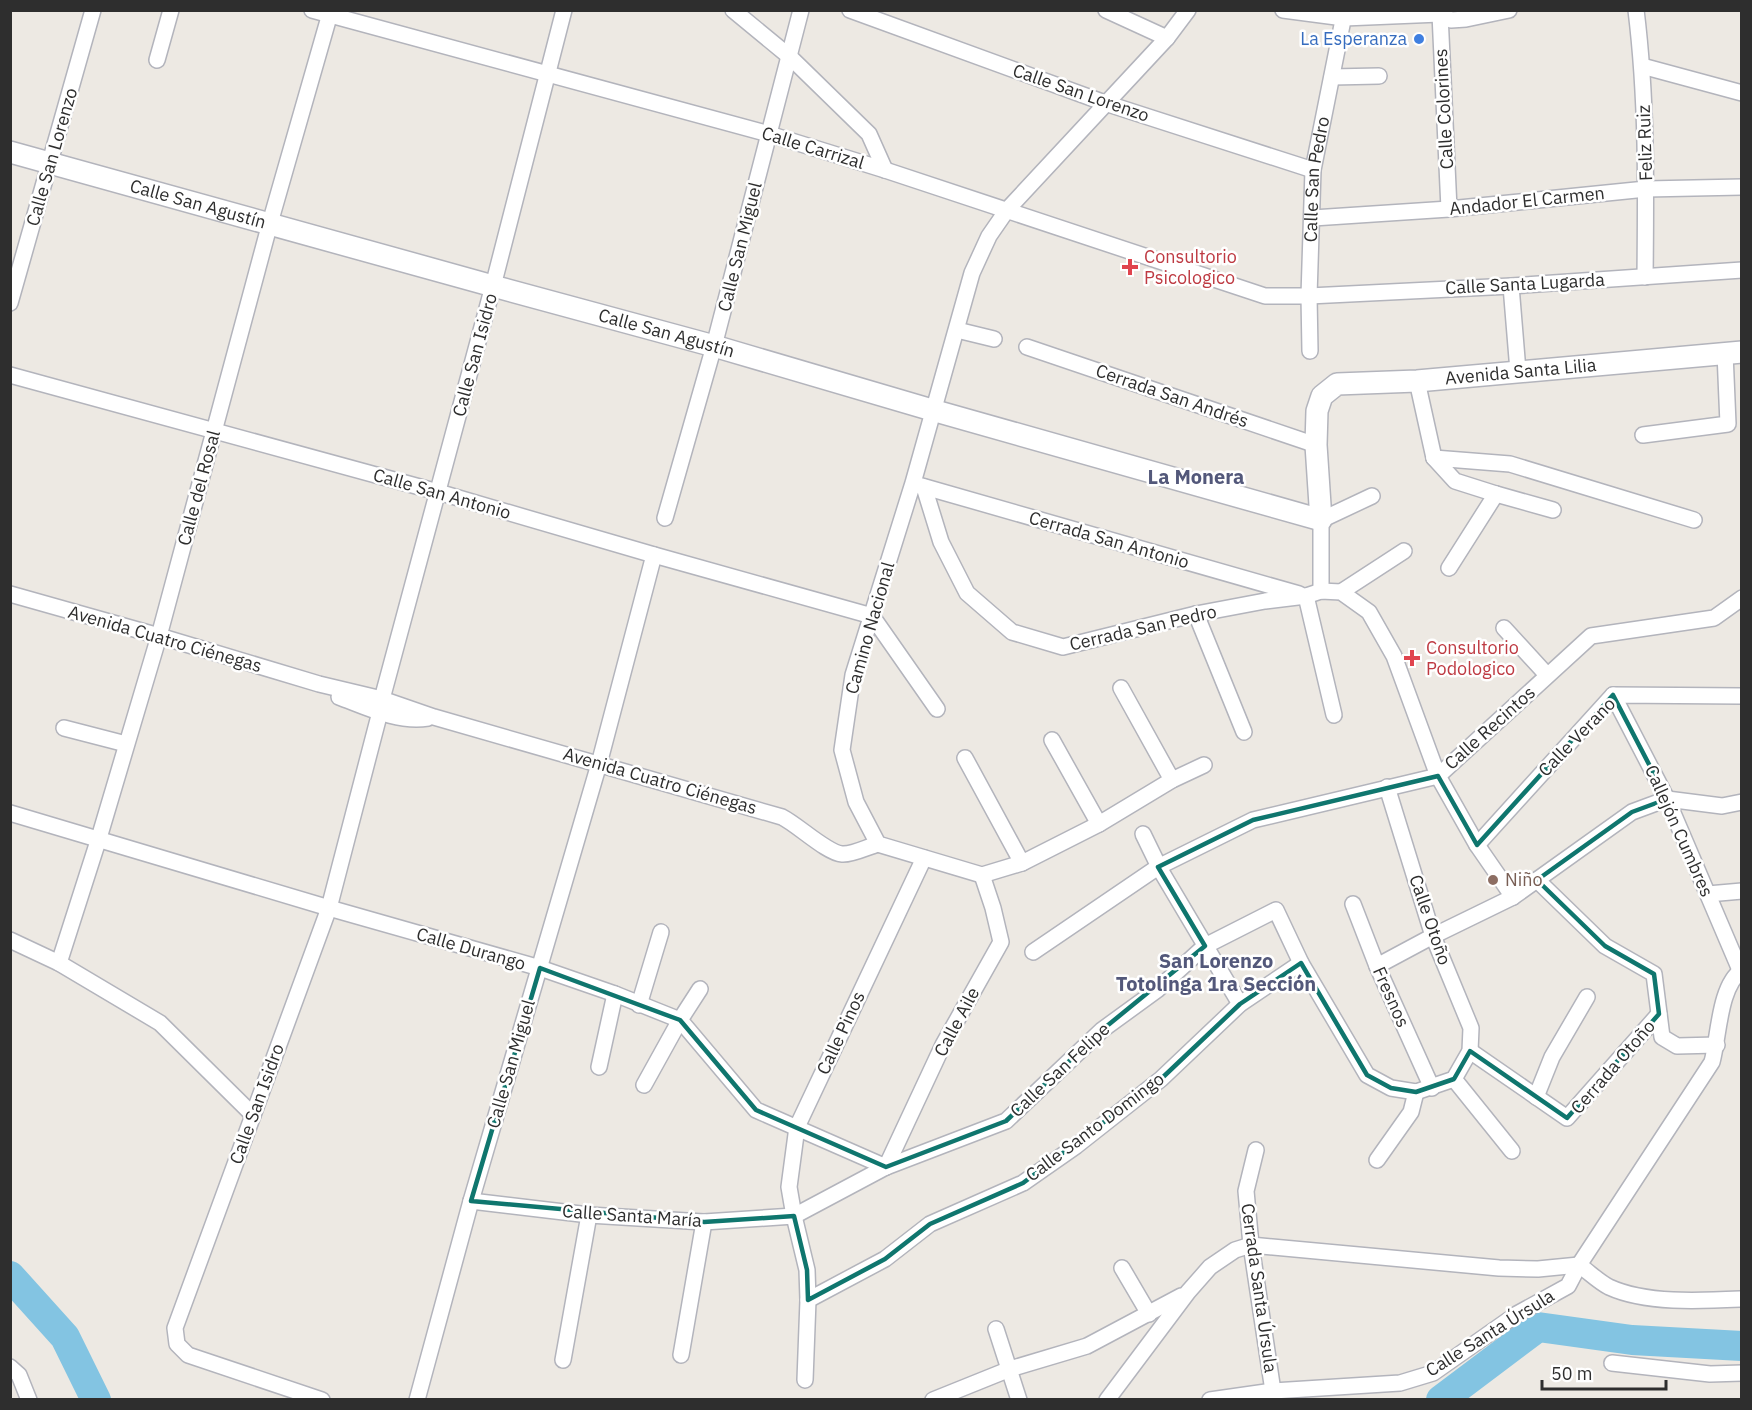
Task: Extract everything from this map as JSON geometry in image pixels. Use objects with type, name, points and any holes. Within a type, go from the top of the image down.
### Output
[{"type":"street","name":"Calle San Lorenzo","points":[[10,303],[93,10]]},
{"type":"street","points":[[158,60],[171,10]]},
{"type":"street","name":"Calle Carrizal","points":[[312,10],[330,13],[548,75],[769,134],[1265,296],[1309,296]]},
{"type":"street","name":"Calle San Isidro","points":[[322,1400],[188,1355],[177,1344],[175,1328],[329,908],[494,286],[564,10]]},
{"type":"street","points":[[734,10],[790,57],[868,134],[885,170]]},
{"type":"street","name":"Calle San Miguel","points":[[665,518],[714,345],[801,10]]},
{"type":"street","name":"Calle San Lorenzo","points":[[850,10],[1105,103],[1313,170]]},
{"type":"street","points":[[1106,10],[1167,39]]},
{"type":"street","name":"Camino Nacional","points":[[878,844],[856,802],[842,750],[853,675],[918,485],[932,410],[972,273],[989,236],[1007,210],[1167,39],[1188,10]]},
{"type":"street","points":[[1283,10],[1344,14],[1438,12],[1452,20],[1509,10]]},
{"type":"street","name":"Feliz Ruiz","points":[[1636,10],[1642,66],[1646,189],[1645,277]]},
{"type":"street","name":"Calle Colorines","points":[[1438,12],[1449,209]]},
{"type":"street","name":"Calle del Rosal","points":[[59,963],[159,636],[270,223],[330,13]]},
{"type":"street","name":"Calle San Pedro","points":[[1310,351],[1309,296],[1313,170],[1344,14]]},
{"type":"street","points":[[1642,66],[1742,93]]},
{"type":"street","points":[[1332,77],[1379,76]]},
{"type":"street","name":"Calle San Agustín","points":[[10,152],[714,345],[932,410],[1321,520]]},
{"type":"street","name":"Andador El Carmen","points":[[1313,218],[1449,209],[1646,189],[1742,187]]},
{"type":"street","name":"Calle Santa Lugarda","points":[[1309,296],[1511,286],[1742,270]]},
{"type":"street","points":[[1511,286],[1518,371]]},
{"type":"street","points":[[957,330],[994,339]]},
{"type":"street","name":"Cerrada San Andrés","points":[[1027,347],[1316,445]]},
{"type":"street","points":[[1643,435],[1728,424],[1733,352]]},
{"type":"street","name":"Avenida Santa Lilia","points":[[1316,445],[1317,411],[1322,396],[1337,384],[1417,381],[1733,352]]},
{"type":"street","name":"Calle San Antonio","points":[[10,375],[438,492],[872,616]]},
{"type":"street","points":[[1417,381],[1434,458],[1455,481],[1554,510]]},
{"type":"street","points":[[1316,445],[1321,520],[1313,594],[1334,715]]},
{"type":"street","points":[[1434,458],[1510,464],[1694,520]]},
{"type":"street","name":"Cerrada San Pedro","points":[[918,485],[941,542],[968,593],[1012,632],[1063,647],[1196,614],[1313,594]]},
{"type":"street","name":"Cerrada San Antonio","points":[[918,485],[1313,594]]},
{"type":"street","points":[[1449,567],[1496,494]]},
{"type":"street","points":[[1321,520],[1372,496]]},
{"type":"street","points":[[1313,594],[1341,592],[1404,551]]},
{"type":"street","name":"Calle San Miguel","points":[[417,1400],[471,1201],[599,764],[654,555]]},
{"type":"street","points":[[1341,592],[1369,612],[1394,656],[1438,776],[1477,845],[1513,897]]},
{"type":"street","name":"Avenida Cuatro Ciénegas","points":[[10,594],[319,684],[381,706],[434,717],[782,817],[793,822],[833,852],[844,855],[878,844]]},
{"type":"street","name":"Calle Recintos","points":[[1033,952],[1158,867],[1253,820],[1438,776],[1591,636],[1714,618],[1742,598]]},
{"type":"street","points":[[1196,614],[1244,732]]},
{"type":"street","points":[[872,616],[937,709]]},
{"type":"street","points":[[1504,628],[1547,675]]},
{"type":"street","points":[[1121,688],[1172,780]]},
{"type":"street","name":"Calle Verano","points":[[1477,845],[1613,695],[1742,696]]},
{"type":"street","name":"Callejón Cumbres","points":[[1613,695],[1667,800],[1741,970]]},
{"type":"street","points":[[64,728],[126,744]]},
{"type":"street","points":[[1052,740],[1100,824]]},
{"type":"street","points":[[965,758],[1022,863]]},
{"type":"street","points":[[878,844],[982,875],[1022,863],[1100,824],[1172,780],[1204,765]]},
{"type":"street","name":"Calle Otoño","points":[[1388,787],[1432,936],[1471,1028],[1470,1051]]},
{"type":"street","points":[[1377,966],[1432,936],[1513,897],[1632,812],[1667,800],[1722,806],[1742,802]]},
{"type":"street","name":"Calle Durango","points":[[10,813],[540,969],[615,994],[680,1020],[756,1110],[886,1167]]},
{"type":"street","points":[[1143,834],[1158,867],[1240,1004]]},
{"type":"street","name":"Calle Pinos","points":[[805,1380],[807,1270],[789,1186],[797,1127],[924,858]]},
{"type":"street","name":"Calle Aile","points":[[886,1167],[943,1045],[1001,942],[982,875]]},
{"type":"street","points":[[1537,880],[1605,946],[1654,974],[1662,1037],[1677,1046],[1717,1045]]},
{"type":"street","points":[[1708,894],[1742,891]]},
{"type":"street","name":"Fresnos","points":[[1353,904],[1377,966],[1432,1088]]},
{"type":"street","name":"Calle San Felipe","points":[[794,1216],[886,1167],[1006,1121],[1102,1030],[1156,990],[1205,946],[1276,910],[1301,963]]},
{"type":"street","points":[[639,1005],[661,932]]},
{"type":"street","points":[[10,940],[59,963],[160,1023],[253,1115]]},
{"type":"street","points":[[1301,963],[1367,1075],[1391,1088],[1416,1092],[1454,1079],[1470,1051]]},
{"type":"street","name":"Calle Santo Domingo","points":[[808,1300],[885,1259],[930,1224],[1023,1182],[1050,1164],[1161,1079],[1240,1004],[1301,963]]},
{"type":"street","name":"Calle Santa Úrsula","points":[[1210,1400],[1273,1391],[1400,1383],[1433,1373],[1516,1314],[1568,1286],[1579,1265],[1712,1062],[1724,1000],[1733,978],[1741,970]]},
{"type":"street","points":[[644,1085],[700,989]]},
{"type":"street","points":[[599,1067],[615,994]]},
{"type":"street","points":[[1536,1097],[1552,1058],[1587,997]]},
{"type":"street","name":"Cerrada Otoño","points":[[1470,1051],[1567,1118],[1659,1014]]},
{"type":"street","points":[[1454,1079],[1512,1151]]},
{"type":"street","points":[[1377,1160],[1411,1112],[1416,1092]]},
{"type":"street","name":"Cerrada Santa Úrsula","points":[[1256,1150],[1246,1191],[1251,1245],[1273,1391]]},
{"type":"street","name":"Calle Santa María","points":[[471,1201],[589,1215],[704,1222],[794,1216]]},
{"type":"street","points":[[564,1360],[589,1215]]},
{"type":"street","points":[[681,1355],[704,1222]]},
{"type":"street","points":[[1107,1400],[1188,1292],[1210,1267],[1235,1250],[1251,1245]]},
{"type":"street","name":"Calle Santa Úrsula","points":[[1251,1245],[1499,1268],[1538,1269],[1579,1265]]},
{"type":"street","points":[[1579,1265],[1608,1287],[1643,1298],[1742,1299]]},
{"type":"street","points":[[1122,1268],[1149,1314]]},
{"type":"street","points":[[933,1400],[1010,1369],[1087,1346],[1188,1292]]},
{"type":"street","points":[[996,1329],[1019,1400]]},
{"type":"street","points":[[1612,1363],[1710,1374],[1742,1373]]},
{"type":"street","points":[[10,1367],[19,1375],[29,1400]]},
{"type":"highlighted area","points":[[1613,695],[1667,799],[1632,812],[1537,880],[1605,946],[1654,974],[1659,1014],[1567,1118],[1470,1051],[1454,1079],[1416,1092],[1391,1088],[1367,1075],[1301,963],[1240,1004],[1161,1079],[1023,1183],[930,1224],[885,1259],[808,1300],[807,1270],[794,1216],[704,1222],[471,1201],[540,968],[680,1020],[756,1110],[886,1167],[1006,1121],[1102,1030],[1205,946],[1158,867],[1253,820],[1438,776],[1477,845]]},
{"type":"waterway","points":[[10,1276],[65,1337],[96,1400]]},
{"type":"waterway","points":[[1441,1400],[1538,1327],[1632,1340],[1742,1346]]},
{"type":"place","name":"La Esperanza","points":[[1419,39]]},
{"type":"place","name":"Consultorio Psicologico","points":[[1130,267]]},
{"type":"place","name":"Consultorio Podologico","points":[[1412,658]]},
{"type":"place","name":"Niño","points":[[1493,880]]},
{"type":"district","name":"La Monera","points":[[1196,477]]},
{"type":"district","name":"San Lorenzo Totolinga 1ra Sección","points":[[1216,972]]}]
